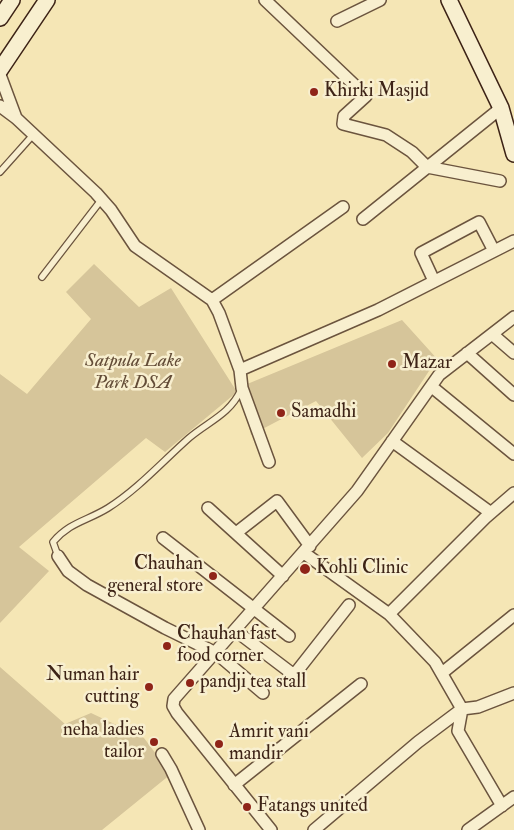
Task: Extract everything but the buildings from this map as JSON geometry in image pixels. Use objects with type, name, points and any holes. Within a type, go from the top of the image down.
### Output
[{"type":"street","points":[[0,18],[12,0]]},
{"type":"street","points":[[0,70],[47,0]]},
{"type":"street","points":[[265,0],[366,96],[344,116],[343,124],[386,135],[412,152],[427,167],[500,181]]},
{"type":"street","points":[[337,21],[380,0]]},
{"type":"street","points":[[449,0],[501,108],[514,152]]},
{"type":"street","points":[[0,75],[16,118]]},
{"type":"street","points":[[0,106],[66,163],[102,199],[135,246],[212,300],[220,313],[240,370],[242,388],[269,462]]},
{"type":"street","points":[[363,219],[501,108]]},
{"type":"street","points":[[212,300],[343,207]]},
{"type":"street","points":[[434,281],[422,253],[479,222],[494,250]]},
{"type":"street","points":[[240,370],[378,310],[514,240]]},
{"type":"street","points":[[271,830],[173,706],[174,700],[357,491],[439,375],[514,317]]},
{"type":"street","points":[[492,334],[514,353]]},
{"type":"street","points":[[467,353],[514,395]]},
{"type":"street","points":[[432,387],[514,454]]},
{"type":"street","points":[[392,441],[491,513]]},
{"type":"street","points":[[389,614],[491,513],[514,493]]},
{"type":"street","points":[[236,533],[277,501],[307,549],[389,614],[422,647],[442,674],[462,709],[458,731],[502,806]]},
{"type":"street","points":[[208,508],[284,576]]},
{"type":"street","points":[[163,538],[289,636]]},
{"type":"street","points":[[58,556],[68,571],[87,584],[165,628],[216,653],[263,694]]},
{"type":"street","points":[[236,630],[294,675],[349,605]]},
{"type":"street","points":[[442,674],[514,615]]},
{"type":"street","points":[[234,785],[360,684]]},
{"type":"street","points":[[314,830],[418,742],[462,709],[478,707],[514,694]]},
{"type":"street","points":[[162,754],[171,769],[199,830]]},
{"type":"street","points":[[468,830],[514,797]]},
{"type":"lane","points":[[0,172],[33,135]]},
{"type":"lane","points":[[42,277],[102,199]]},
{"type":"lane","points":[[58,556],[53,542],[63,530],[108,508],[153,473],[190,438],[234,405],[242,388]]},
{"type":"green space","name":"Satpula Lake Park DSA","points":[[94,264],[139,307],[171,288],[237,392],[165,452],[146,438],[19,547],[49,571],[0,623],[0,374],[27,394],[91,319],[66,292]]},
{"type":"green space","points":[[402,320],[439,361],[429,371],[388,433],[362,458],[316,401],[251,435],[240,387]]},
{"type":"green space","points":[[0,667],[65,724],[91,713],[144,738],[171,774],[102,830],[0,830]]},
{"type":"place","name":"Khirki Masjid","points":[[314,92]]},
{"type":"place","name":"Mazar","points":[[392,364]]},
{"type":"place","name":"Samadhi","points":[[281,413]]},
{"type":"place","name":"Kohli Clinic","points":[[305,569]]},
{"type":"place","name":"Chauhan general store","points":[[213,576]]},
{"type":"place","name":"Chauhan fast food corner","points":[[167,646]]},
{"type":"place","name":"pandji tea stall","points":[[190,683]]},
{"type":"place","name":"Numan hair cutting","points":[[149,687]]},
{"type":"place","name":"neha ladies tailor","points":[[154,742]]},
{"type":"place","name":"Amrit vani mandir","points":[[219,744]]},
{"type":"place","name":"Fatangs united","points":[[247,807]]}]
